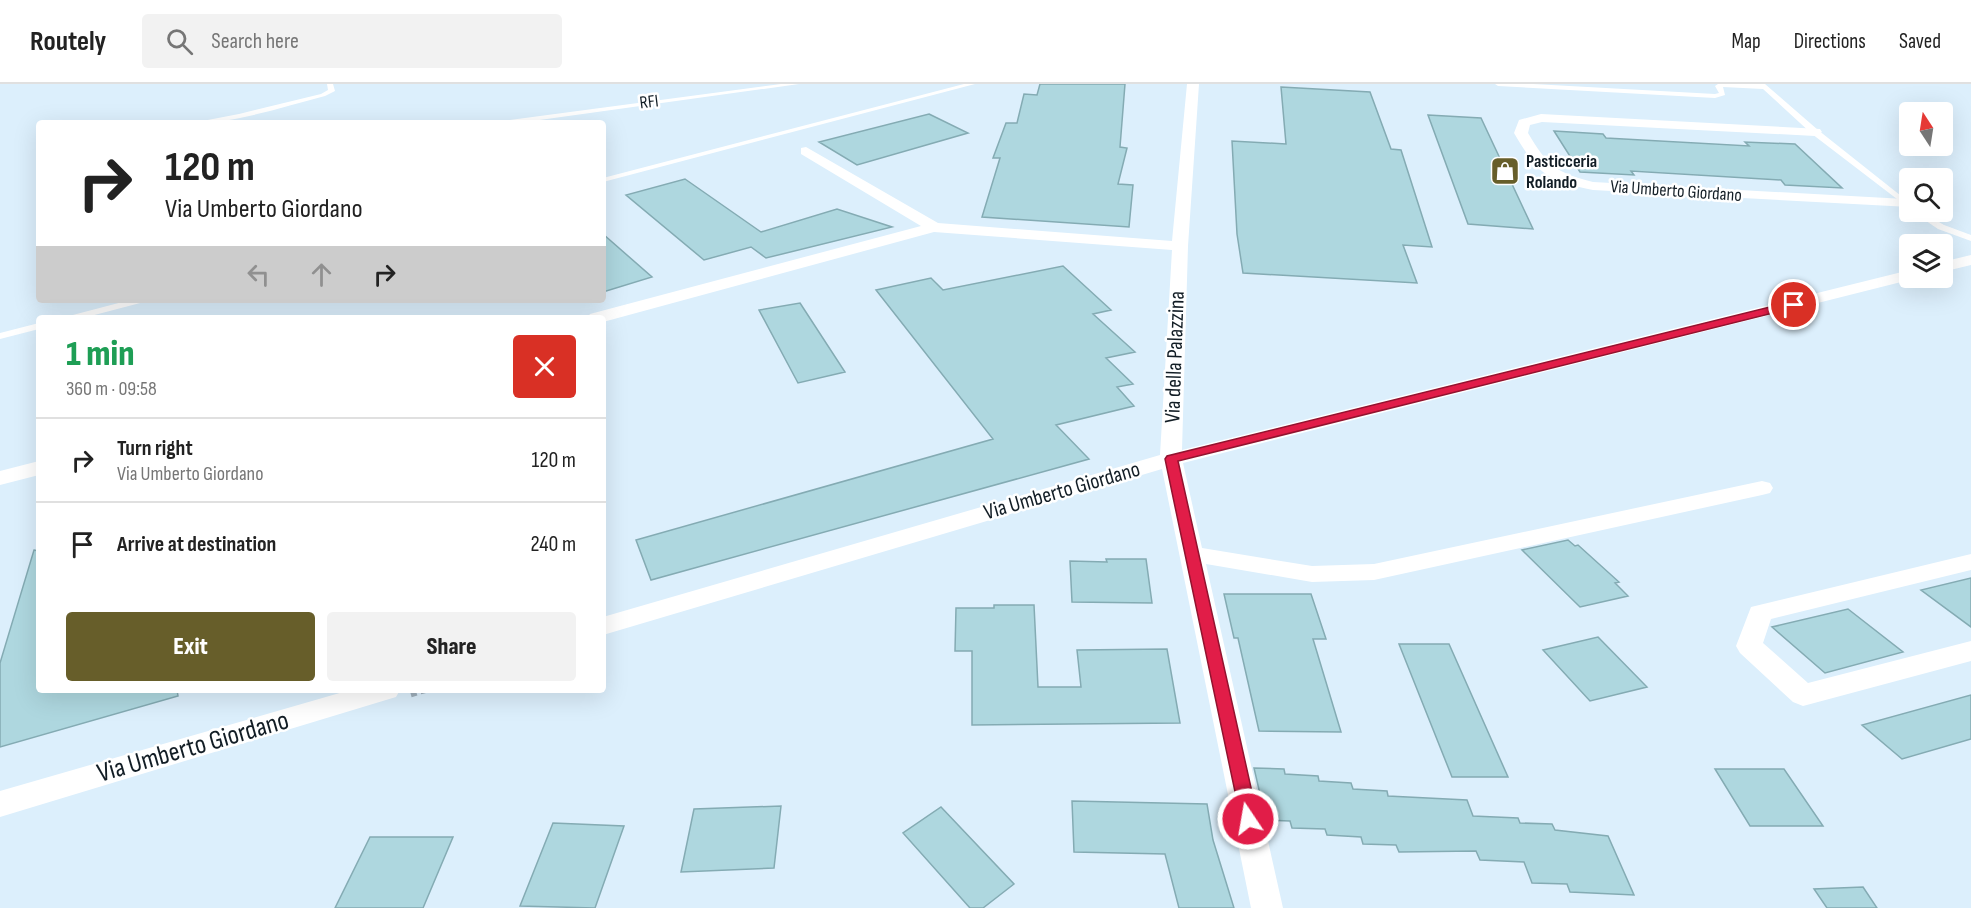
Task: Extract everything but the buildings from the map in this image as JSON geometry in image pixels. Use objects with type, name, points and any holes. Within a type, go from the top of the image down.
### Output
[{"type":"street","name":"Via della Palazzina","points":[[1193,84],[1180,246],[1171,459],[1267,908]]},
{"type":"street","name":"Via Umberto Giordano","points":[[1815,132],[1541,118],[1524,123],[1521,133],[1541,167],[1549,174],[1593,186],[1899,206]]},
{"type":"street","points":[[806,152],[934,227]]},
{"type":"street","points":[[606,315],[934,227],[1180,246]]},
{"type":"street","points":[[1953,264],[1971,260]]},
{"type":"street","name":"Via Umberto Giordano","points":[[606,625],[1171,459],[1899,278]]},
{"type":"street","points":[[0,478],[36,469]]},
{"type":"street","points":[[1192,554],[1312,574],[1374,572],[1762,488]]},
{"type":"street","points":[[1971,562],[1760,613],[1749,646],[1803,695],[1971,651]]},
{"type":"street","name":"Via Umberto Giordano","points":[[0,804],[376,693]]},
{"type":"lane","points":[[216,120],[323,95],[332,91],[330,84]]},
{"type":"lane","name":"RFI","points":[[525,120],[796,84]]},
{"type":"lane","points":[[606,179],[972,84]]},
{"type":"lane","points":[[1498,84],[1511,87],[1715,96],[1723,94],[1718,86],[1762,85],[1815,132],[1899,198]]},
{"type":"lane","points":[[1933,222],[1971,238]]},
{"type":"lane","points":[[84,315],[130,303]]},
{"type":"lane","points":[[0,336],[36,327]]},
{"type":"place","name":"Pasticceria Rolando","points":[[1505,171]]},
{"type":"route","points":[[1248,819],[1171,459],[1794,305]]}]
